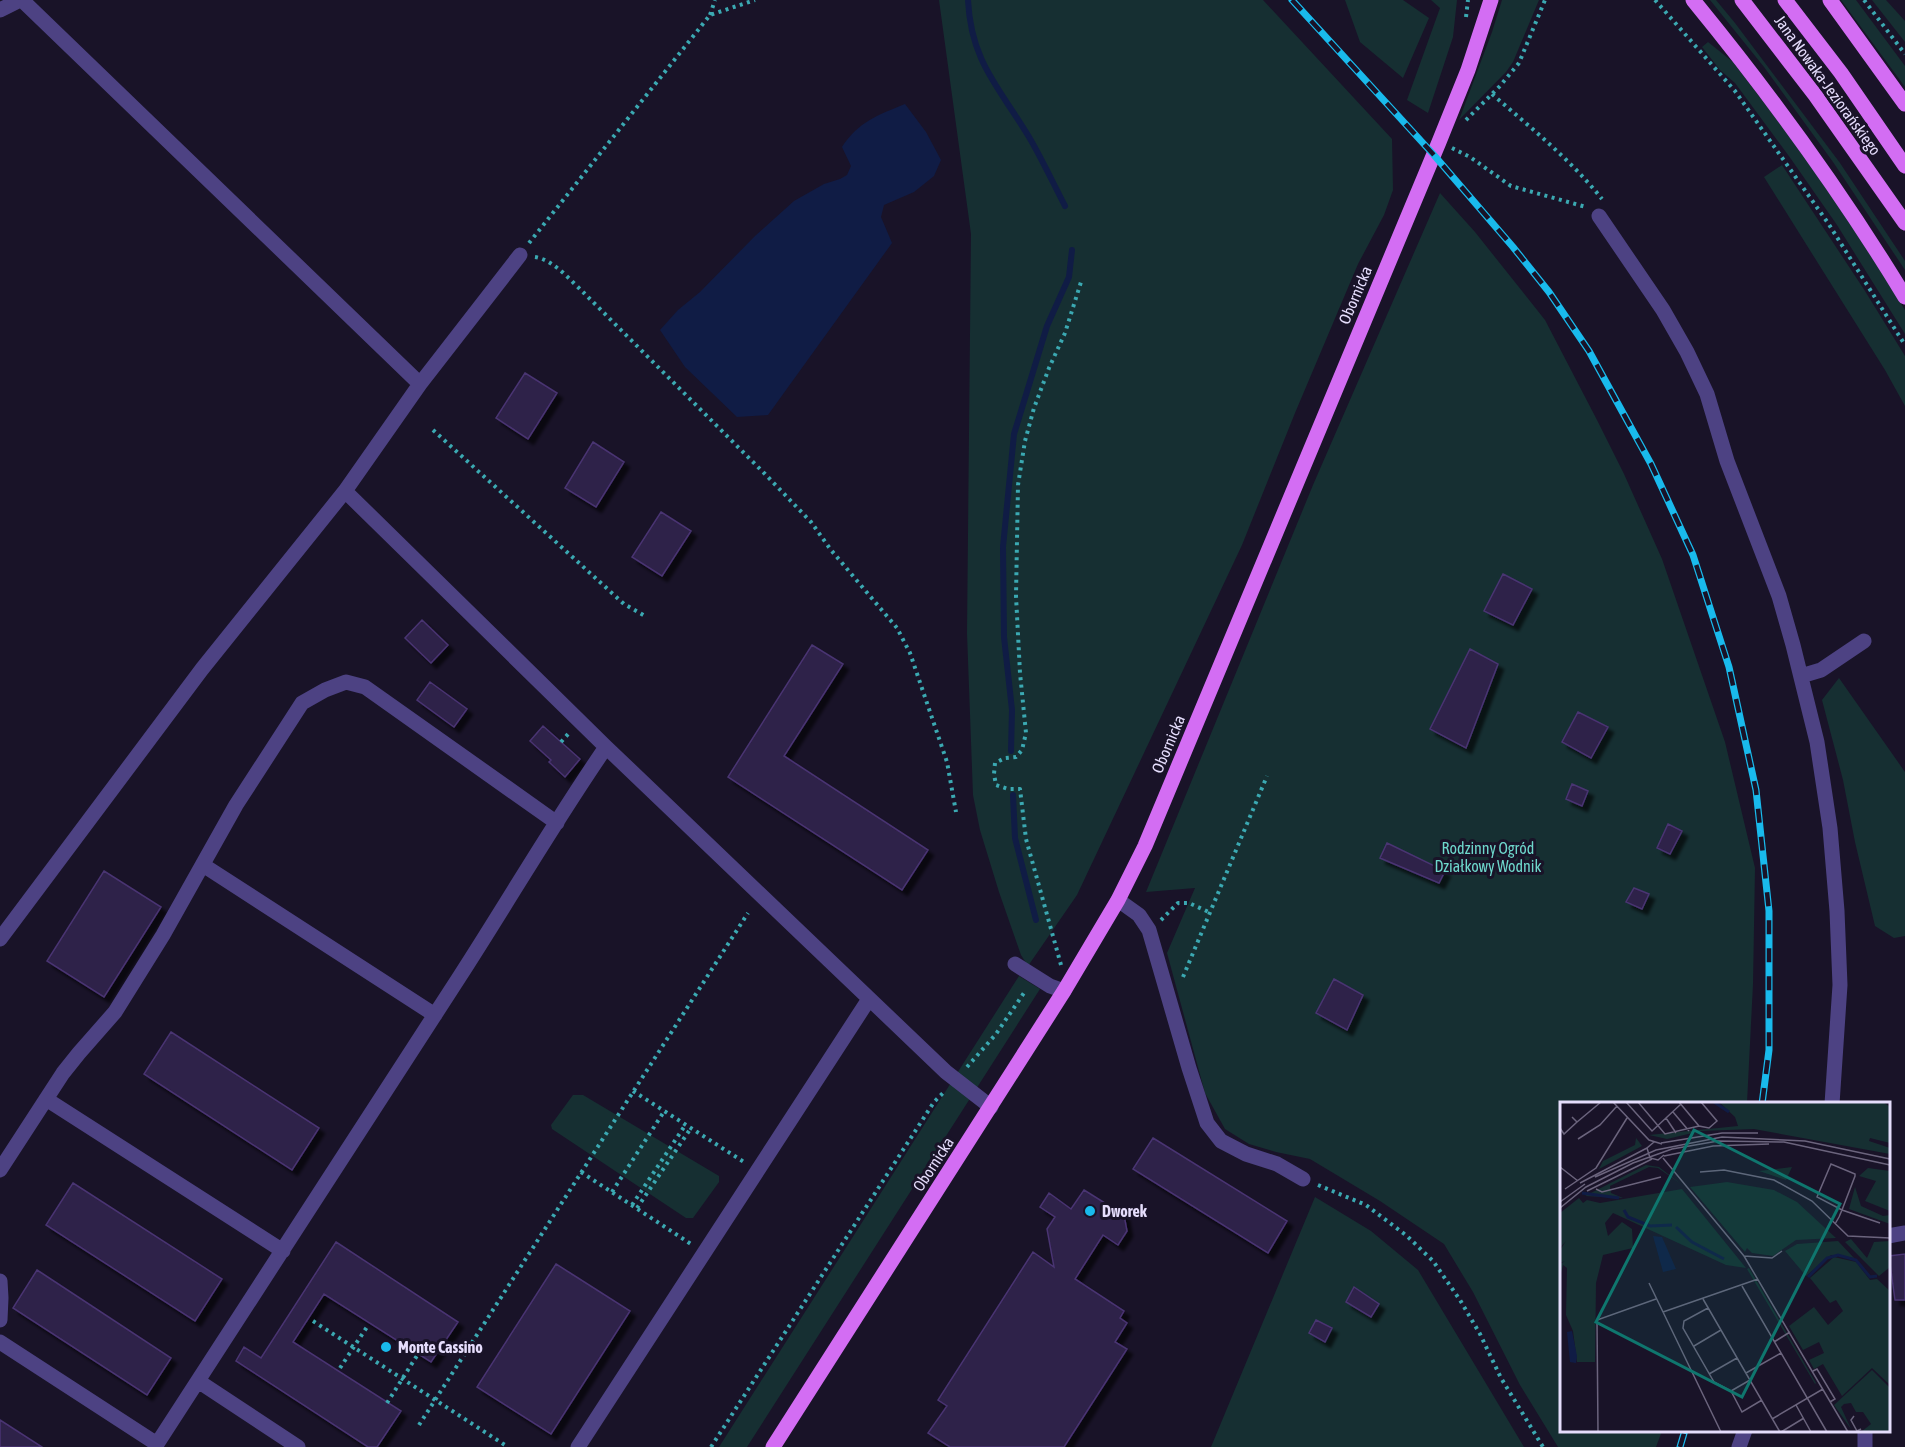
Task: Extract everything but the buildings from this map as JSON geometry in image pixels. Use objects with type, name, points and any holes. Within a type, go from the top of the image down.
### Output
[{"type":"main road","name":"Obornicka","points":[[772,1447],[1064,992],[1118,900],[1145,846],[1439,142],[1468,70],[1491,0]]},
{"type":"main road","points":[[1693,0],[1812,154],[1905,297]]},
{"type":"main road","name":"Jana Nowaka-Jeziorańskiego","points":[[1742,0],[1815,95],[1905,223]]},
{"type":"main road","name":"Jana Nowaka-Jeziorańskiego","points":[[1785,0],[1841,73],[1905,166]]},
{"type":"main road","points":[[1830,0],[1905,104]]},
{"type":"street","points":[[0,10],[21,0],[420,384]]},
{"type":"street","points":[[1594,212],[1663,310],[1707,394],[1736,488],[1779,596],[1801,676],[1817,742],[1830,828],[1837,911],[1840,985],[1832,1102]]},
{"type":"street","points":[[0,939],[202,669],[345,490],[420,384],[519,255]]},
{"type":"street","points":[[345,490],[606,747],[869,999],[955,1081],[992,1107]]},
{"type":"street","points":[[1801,676],[1821,670],[1864,641]]},
{"type":"street","points":[[0,1170],[79,1053],[115,1012],[236,805],[302,703],[325,690],[346,682],[365,687],[557,823]]},
{"type":"street","points":[[0,1342],[156,1445],[606,747]]},
{"type":"street","points":[[203,864],[435,1015]]},
{"type":"street","points":[[1118,900],[1139,915],[1149,930],[1207,1123],[1221,1141],[1246,1154],[1277,1164],[1304,1179]]},
{"type":"street","points":[[1015,964],[1064,992]]},
{"type":"street","points":[[578,1447],[869,999]]},
{"type":"street","points":[[46,1099],[283,1251]]},
{"type":"street","points":[[1890,1236],[1905,1233]]},
{"type":"street","points":[[0,1281],[2,1298],[0,1320]]},
{"type":"street","points":[[198,1381],[298,1447]]},
{"type":"street","points":[[1739,1447],[1745,1432]]},
{"type":"street","points":[[1864,1447],[1865,1432]]},
{"type":"path","points":[[519,255],[710,15],[715,0]]},
{"type":"path","points":[[710,15],[755,0]]},
{"type":"path","points":[[1463,122],[1519,63],[1545,0]]},
{"type":"path","points":[[1655,0],[1735,91],[1815,204],[1905,345]]},
{"type":"path","points":[[1864,0],[1905,54]]},
{"type":"path","points":[[1696,49],[1700,45]]},
{"type":"path","points":[[1492,94],[1558,151],[1602,199]]},
{"type":"path","points":[[1439,142],[1470,157],[1511,186],[1578,203],[1594,212]]},
{"type":"path","points":[[519,255],[540,258],[558,269],[584,293],[812,522],[831,550],[897,628],[910,654],[947,762],[956,812]]},
{"type":"path","points":[[1062,969],[1026,839],[1020,789],[1008,789],[996,785],[994,774],[995,763],[1005,758],[1016,758],[1022,750],[1026,733],[1016,596],[1018,485],[1025,441],[1048,368],[1065,333],[1081,282]]},
{"type":"path","points":[[433,430],[624,604],[647,616]]},
{"type":"path","points":[[1183,977],[1267,776]]},
{"type":"path","points":[[1149,930],[1178,903],[1189,903],[1211,913]]},
{"type":"path","points":[[419,1425],[748,913]]},
{"type":"path","points":[[711,1447],[934,1102],[996,1034],[1035,977]]},
{"type":"path","points":[[633,1091],[757,1170]]},
{"type":"path","points":[[612,1192],[664,1110]]},
{"type":"path","points":[[632,1205],[686,1124]]},
{"type":"path","points":[[637,1208],[691,1128]]},
{"type":"path","points":[[582,1171],[704,1252]]},
{"type":"path","points":[[1304,1179],[1366,1206],[1407,1236],[1432,1261],[1475,1325],[1501,1378],[1543,1447]]},
{"type":"path","points":[[313,1321],[508,1447]]},
{"type":"path","points":[[340,1368],[368,1327]]},
{"type":"path","points":[[387,1403],[418,1354]]},
{"type":"green space","points":[[939,0],[1263,0],[1392,139],[1393,190],[1384,215],[1358,264],[1242,545],[1077,895],[1028,966],[1021,955],[999,892],[980,830],[973,795],[967,633],[971,234]]},
{"type":"green space","points":[[1345,0],[1403,0],[1429,18],[1403,78],[1360,42]]},
{"type":"green space","points":[[1431,0],[1457,0],[1453,37],[1428,113],[1407,100],[1440,8]]},
{"type":"green space","points":[[1502,0],[1539,0],[1513,62],[1459,120],[1492,32]]},
{"type":"green space","points":[[1710,0],[1716,0],[1735,23],[1840,163],[1905,261],[1905,270],[1833,162],[1764,67]]},
{"type":"green space","points":[[1841,0],[1856,0],[1905,66],[1905,87]]},
{"type":"green space","points":[[1872,0],[1886,0],[1905,21],[1905,42]]},
{"type":"green space","points":[[1708,42],[1733,62],[1803,154],[1852,225],[1905,310],[1905,334],[1837,225],[1791,159],[1735,83],[1720,70],[1702,47]]},
{"type":"green space","points":[[1782,165],[1905,356],[1905,406],[1885,370],[1764,177]]},
{"type":"green space","name":"Rodzinny Ogród Działkowy Wodnik","points":[[1440,193],[1475,232],[1545,320],[1624,474],[1662,559],[1725,742],[1755,868],[1753,984],[1747,1102],[1560,1102],[1560,1432],[1662,1432],[1656,1447],[1558,1447],[1520,1385],[1473,1292],[1444,1244],[1380,1201],[1310,1159],[1249,1144],[1225,1129],[1205,1093],[1167,953],[1195,888],[1146,892],[1313,485]]},
{"type":"green space","points":[[1839,678],[1905,772],[1905,936],[1894,938],[1875,926],[1843,780],[1822,700]]},
{"type":"green space","points":[[1019,976],[1040,989],[747,1447],[719,1447]]},
{"type":"green space","points":[[573,1095],[583,1095],[719,1176],[719,1182],[693,1218],[686,1218],[552,1129],[551,1125]]},
{"type":"green space","points":[[1315,1197],[1371,1231],[1418,1270],[1524,1447],[1211,1447]]},
{"type":"water","points":[[905,104],[926,132],[941,160],[934,176],[914,192],[884,205],[881,217],[892,243],[768,415],[737,417],[685,367],[660,330],[678,310],[700,292],[755,236],[794,201],[824,184],[847,175],[851,166],[842,147],[855,131],[877,116]]},
{"type":"waterway","points":[[968,0],[975,41],[988,73],[1034,145],[1065,206]]},
{"type":"waterway","points":[[1011,751],[1012,710],[1004,637],[1003,547],[1014,434],[1047,326],[1069,277],[1072,250]]},
{"type":"waterway","points":[[1013,795],[1015,838],[1036,920]]},
{"type":"railway","points":[[1292,0],[1433,154],[1549,292],[1589,351],[1651,464],[1693,555],[1729,667],[1756,790],[1769,911],[1769,1050],[1762,1102]]},
{"type":"railway","points":[[1680,1447],[1684,1432]]},
{"type":"place","name":"Dworek","points":[[1090,1211]]},
{"type":"place","name":"Monte Cassino","points":[[386,1347]]}]
